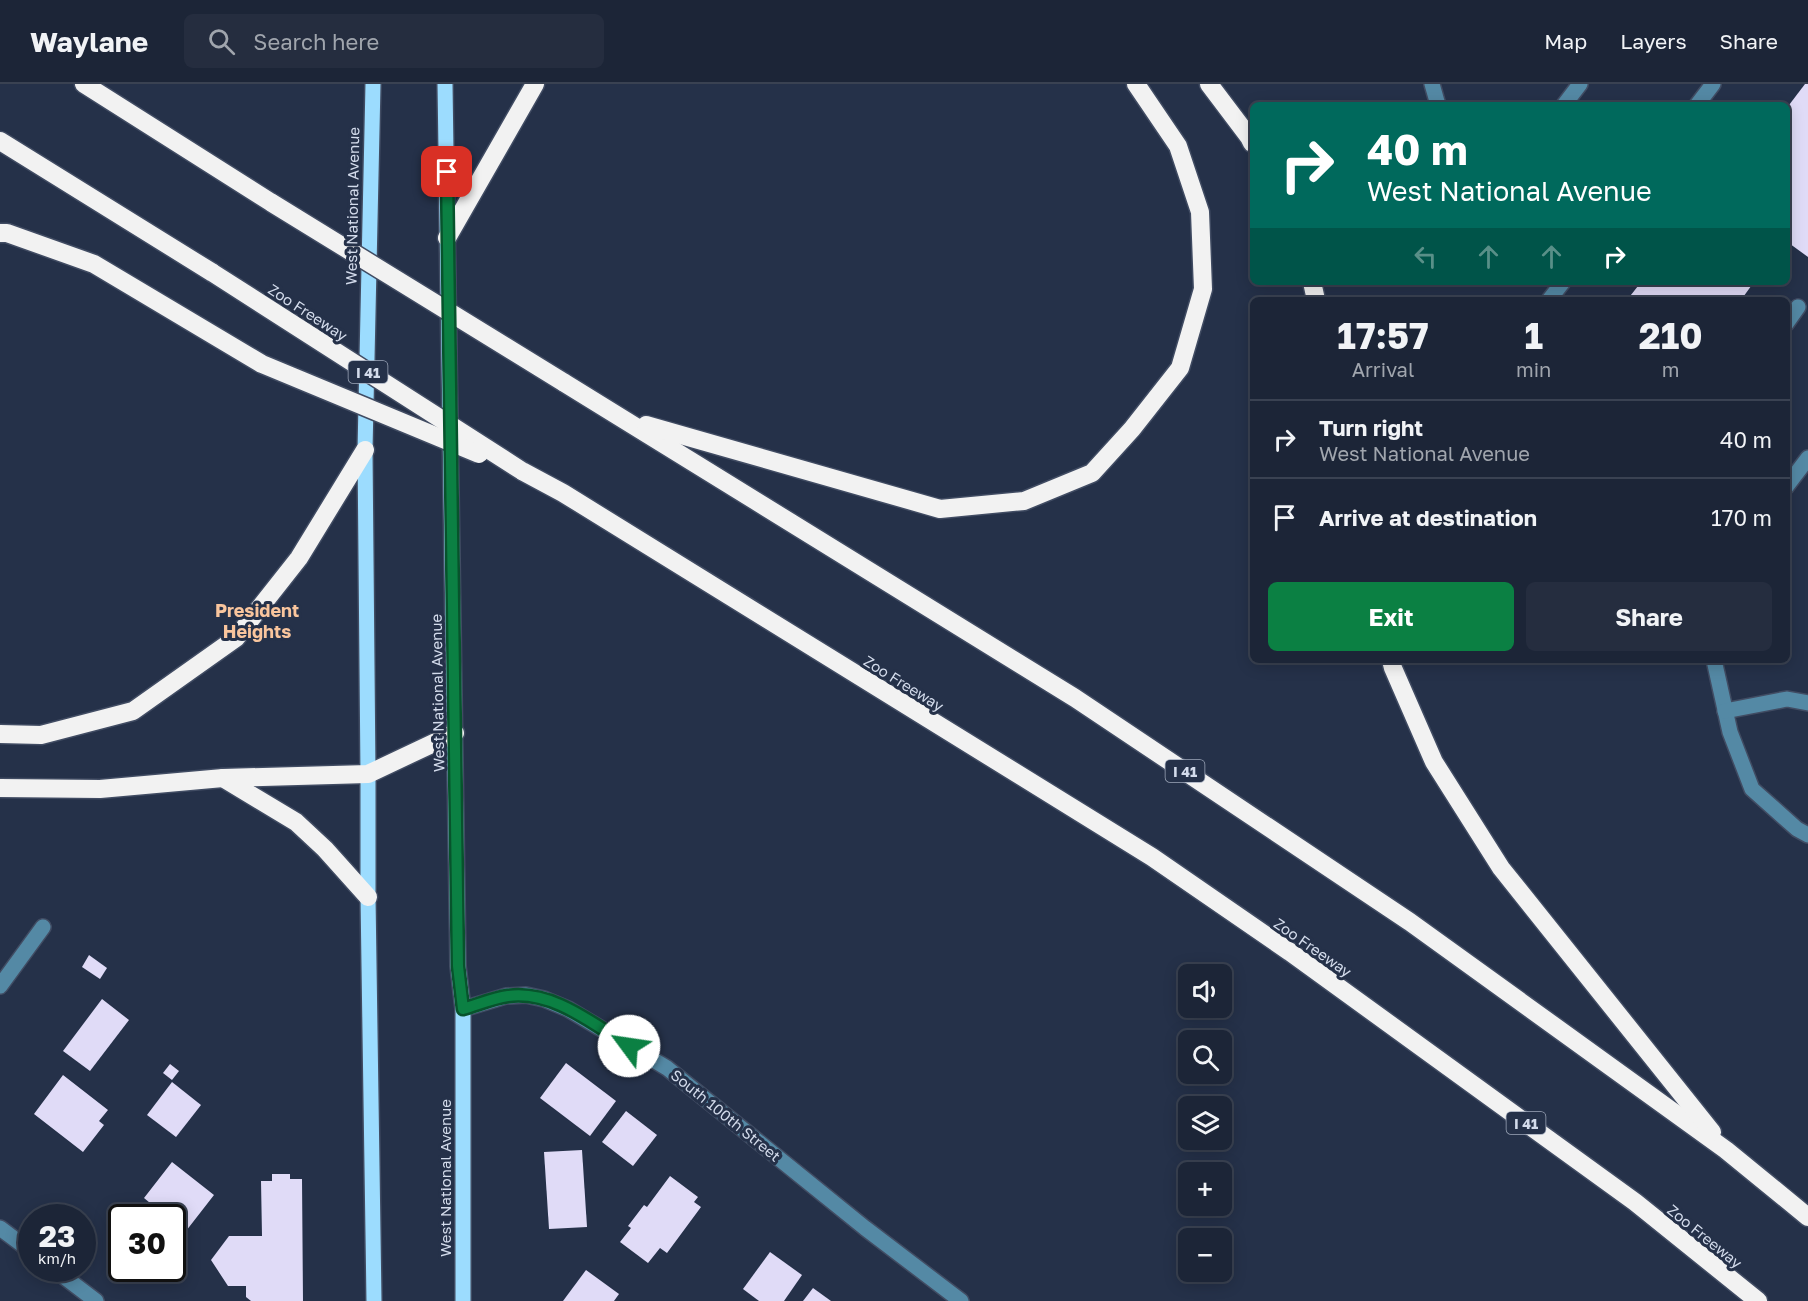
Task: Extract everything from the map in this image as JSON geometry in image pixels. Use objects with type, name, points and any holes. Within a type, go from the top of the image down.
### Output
[{"type":"highway","name":"I 41","points":[[84,84],[272,203],[1075,698],[1410,922],[1726,1150],[1808,1217]]},
{"type":"highway","points":[[447,238],[535,84]]},
{"type":"highway","points":[[625,419],[940,509],[1024,501],[1092,473],[1132,429],[1180,368],[1203,289],[1200,212],[1178,147],[1136,84]]},
{"type":"highway","points":[[1209,84],[1250,139]]},
{"type":"highway","name":"Zoo Freeway","points":[[0,141],[213,273],[522,471],[562,493],[1152,857],[1290,952],[1635,1202],[1758,1301]]},
{"type":"highway","points":[[0,233],[7,233],[94,264],[262,364],[522,471]]},
{"type":"highway","points":[[0,734],[41,735],[134,711],[236,638],[299,558],[365,450]]},
{"type":"highway","points":[[1392,663],[1434,762],[1501,868],[1726,1150]]},
{"type":"highway","points":[[0,788],[100,789],[223,778],[368,774],[455,733]]},
{"type":"highway","points":[[223,778],[296,822],[325,849],[368,897]]},
{"type":"main road","name":"West National Avenue","points":[[373,84],[365,450],[374,1301]]},
{"type":"main road","name":"West National Avenue","points":[[445,84],[458,966],[463,1009],[463,1301]]},
{"type":"street","points":[[1432,84],[1437,102]]},
{"type":"street","points":[[1566,102],[1580,84]]},
{"type":"street","points":[[1699,102],[1713,84]]},
{"type":"street","points":[[1551,297],[1561,285]]},
{"type":"street","points":[[1790,318],[1798,307]]},
{"type":"street","points":[[1790,482],[1808,458]]},
{"type":"street","points":[[1715,663],[1730,732],[1752,789],[1797,829],[1808,835]]},
{"type":"street","points":[[1725,711],[1786,699],[1808,703]]},
{"type":"street","points":[[0,986],[43,927]]},
{"type":"street","name":"South 100th Street","points":[[463,1009],[506,996],[526,995],[544,999],[568,1009],[667,1068],[865,1228],[962,1301]]},
{"type":"street","points":[[0,1228],[18,1242]]},
{"type":"street","points":[[71,1282],[96,1301]]},
{"type":"building","points":[[1805,84],[1808,84],[1808,257],[1790,244],[1790,104]]},
{"type":"building","points":[[1636,285],[1752,285],[1743,297],[1629,297],[1638,286]]},
{"type":"building","points":[[89,955],[107,968],[100,979],[82,967]]},
{"type":"building","points":[[102,999],[129,1020],[90,1071],[63,1051]]},
{"type":"building","points":[[566,1063],[616,1101],[590,1136],[540,1098]]},
{"type":"building","points":[[170,1064],[179,1071],[172,1080],[163,1073]]},
{"type":"building","points":[[63,1075],[108,1110],[99,1121],[104,1125],[83,1152],[34,1114]]},
{"type":"building","points":[[172,1082],[201,1105],[176,1137],[147,1115]]},
{"type":"building","points":[[626,1111],[657,1135],[633,1166],[602,1142]]},
{"type":"building","points":[[582,1150],[587,1227],[549,1229],[544,1152]]},
{"type":"building","points":[[172,1162],[214,1195],[186,1231],[186,1204],[151,1204],[144,1198]]},
{"type":"building","points":[[272,1174],[290,1174],[290,1179],[302,1179],[303,1301],[251,1301],[246,1297],[246,1286],[228,1286],[211,1260],[229,1236],[262,1236],[261,1181],[272,1181]]},
{"type":"building","points":[[670,1176],[698,1197],[694,1202],[701,1207],[667,1253],[660,1248],[648,1263],[620,1242],[631,1228],[628,1226],[644,1205],[647,1207]]},
{"type":"building","points":[[770,1252],[802,1275],[784,1301],[759,1301],[743,1289]]},
{"type":"building","points":[[586,1270],[619,1294],[614,1301],[563,1301]]},
{"type":"building","points":[[813,1288],[831,1301],[803,1301]]},
{"type":"district","name":"President Heights","points":[[257,620]]},
{"type":"route","points":[[447,172],[456,872],[458,966],[463,1009],[506,996],[526,995],[544,999],[568,1009],[629,1046]]}]
